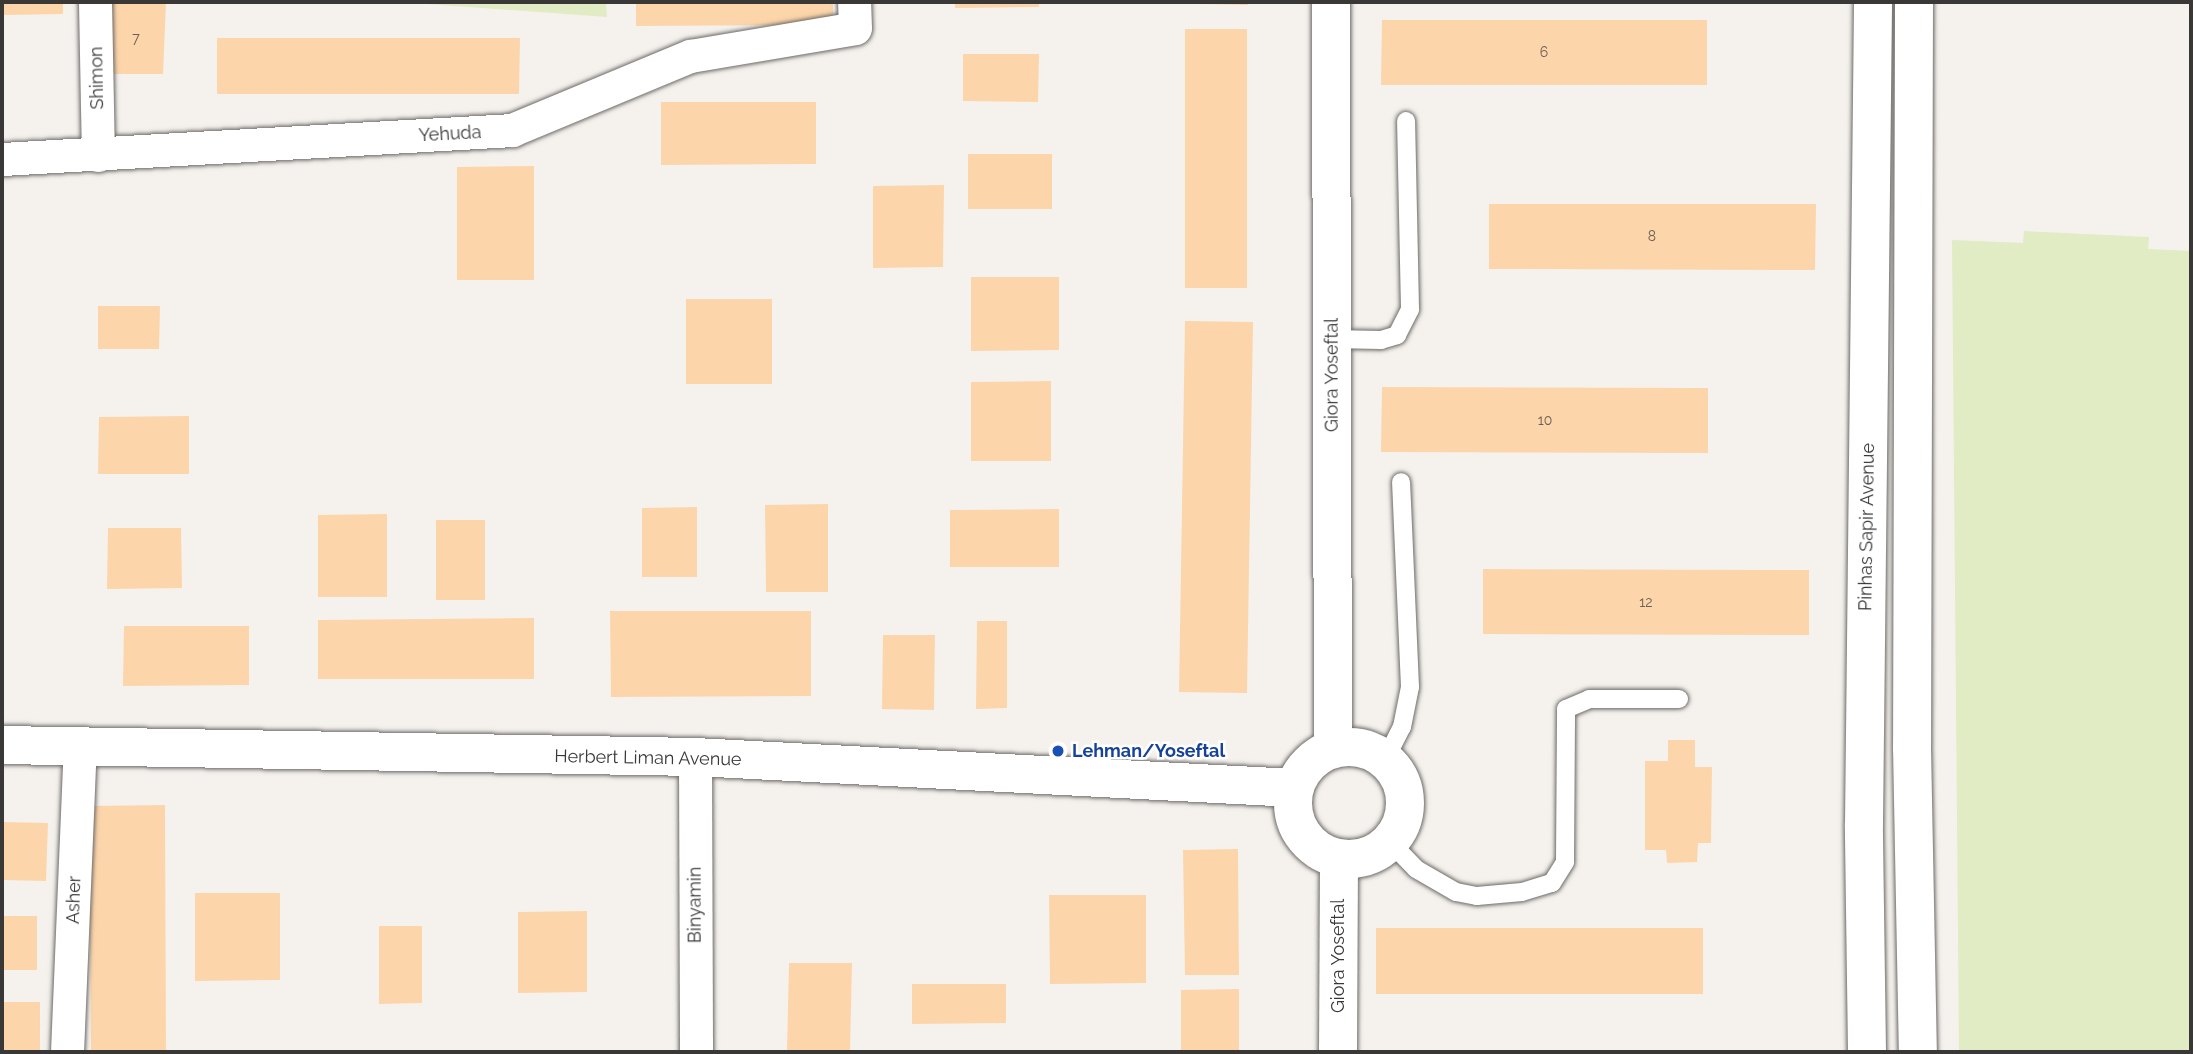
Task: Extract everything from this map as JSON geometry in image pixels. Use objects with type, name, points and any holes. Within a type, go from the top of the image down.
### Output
[{"type":"street","name":"Shimon","points":[[95,2],[98,155]]},
{"type":"street","name":"Yehuda","points":[[2,159],[512,130],[690,56],[855,28],[854,2]]},
{"type":"street","name":"Giora Yoseftal","points":[[1331,2],[1333,749]]},
{"type":"street","name":"Pinhas Sapir Avenue","points":[[1867,1052],[1864,824],[1873,2]]},
{"type":"street","points":[[1914,2],[1912,747],[1918,1052]]},
{"type":"street","name":"Herbert Liman Avenue","points":[[2,745],[695,757],[1294,788]]},
{"type":"street","points":[[1351,747],[1385,760],[1397,773],[1405,809],[1390,842],[1375,854],[1339,859],[1306,841],[1292,806],[1294,788],[1309,764],[1333,749],[1351,747]]},
{"type":"street","name":"Asher","points":[[68,1052],[80,748]]},
{"type":"street","name":"Binyamin","points":[[695,757],[696,1052]]},
{"type":"street","name":"Giora Yoseftal","points":[[1338,1052],[1339,859]]},
{"type":"lane","points":[[1332,339],[1381,340],[1397,335],[1410,309],[1406,121]]},
{"type":"lane","points":[[1385,760],[1402,727],[1410,687],[1401,482]]},
{"type":"lane","points":[[1390,842],[1416,869],[1456,892],[1522,892],[1552,883],[1565,862],[1566,709],[1589,699],[1679,699]]},
{"type":"green space","points":[[399,2],[606,2],[607,17]]},
{"type":"green space","points":[[2024,231],[2149,237],[2148,249],[2191,251],[2191,1052],[1959,1052],[1952,240],[2023,243]]},
{"type":"building","points":[[2,2],[63,2],[63,14],[2,15]]},
{"type":"building","points":[[110,2],[166,2],[163,74],[106,74]]},
{"type":"building","points":[[636,2],[833,2],[833,25],[636,26]]},
{"type":"building","points":[[955,2],[1039,2],[1039,7],[955,8]]},
{"type":"building","points":[[1248,2],[1248,5],[1198,4]]},
{"type":"building","points":[[1382,20],[1707,20],[1707,85],[1381,85]]},
{"type":"building","points":[[1185,29],[1247,29],[1247,288],[1185,288]]},
{"type":"building","points":[[217,38],[520,38],[519,94],[217,94]]},
{"type":"building","points":[[963,54],[1039,54],[1038,102],[963,101]]},
{"type":"building","points":[[661,102],[816,102],[816,164],[661,165]]},
{"type":"building","points":[[968,154],[1052,154],[1052,209],[968,209]]},
{"type":"building","points":[[534,166],[534,280],[457,280],[457,167]]},
{"type":"building","points":[[944,185],[943,267],[873,268],[873,186]]},
{"type":"building","points":[[1489,204],[1816,204],[1815,270],[1489,269]]},
{"type":"building","points":[[971,277],[1059,277],[1059,350],[971,351]]},
{"type":"building","points":[[686,299],[772,299],[772,384],[686,384]]},
{"type":"building","points":[[98,306],[160,306],[159,349],[98,349]]},
{"type":"building","points":[[1185,321],[1253,322],[1247,693],[1179,692]]},
{"type":"building","points":[[1051,381],[1051,461],[971,461],[971,382]]},
{"type":"building","points":[[1382,387],[1708,388],[1708,453],[1381,452]]},
{"type":"building","points":[[189,416],[189,474],[98,474],[99,417]]},
{"type":"building","points":[[828,504],[828,592],[766,592],[765,505]]},
{"type":"building","points":[[697,507],[697,577],[642,577],[642,508]]},
{"type":"building","points":[[1059,509],[1059,567],[950,567],[950,510]]},
{"type":"building","points":[[387,514],[387,597],[318,597],[318,515]]},
{"type":"building","points":[[436,520],[485,520],[485,600],[436,600]]},
{"type":"building","points":[[108,528],[181,528],[182,588],[107,589]]},
{"type":"building","points":[[1483,569],[1809,570],[1809,635],[1483,634]]},
{"type":"building","points":[[610,611],[811,611],[811,696],[611,697]]},
{"type":"building","points":[[534,618],[534,679],[318,679],[318,620]]},
{"type":"building","points":[[977,621],[1007,621],[1007,708],[976,709]]},
{"type":"building","points":[[124,626],[249,626],[249,685],[123,686]]},
{"type":"building","points":[[883,635],[935,635],[934,710],[882,709]]},
{"type":"building","points":[[1668,740],[1695,740],[1695,767],[1712,767],[1711,843],[1698,843],[1697,862],[1667,863],[1666,850],[1645,850],[1645,761],[1668,761]]},
{"type":"building","points":[[165,805],[166,1052],[91,1052],[89,806]]},
{"type":"building","points":[[2,822],[48,823],[46,881],[2,880]]},
{"type":"building","points":[[1238,849],[1239,975],[1185,975],[1183,850]]},
{"type":"building","points":[[195,893],[280,893],[280,980],[195,981]]},
{"type":"building","points":[[1049,895],[1146,895],[1146,983],[1050,984]]},
{"type":"building","points":[[587,911],[587,992],[518,993],[518,912]]},
{"type":"building","points":[[2,916],[37,916],[37,970],[2,970]]},
{"type":"building","points":[[379,926],[422,926],[422,1003],[379,1004]]},
{"type":"building","points":[[1376,928],[1703,928],[1703,994],[1376,994]]},
{"type":"building","points":[[789,963],[852,963],[850,1052],[787,1052]]},
{"type":"building","points":[[912,984],[1006,984],[1006,1023],[912,1024]]},
{"type":"building","points":[[1239,989],[1239,1052],[1181,1052],[1181,990]]},
{"type":"building","points":[[2,1002],[40,1002],[40,1052],[2,1052]]},
{"type":"place","name":"Lehman/Yoseftal","points":[[1058,751]]}]
